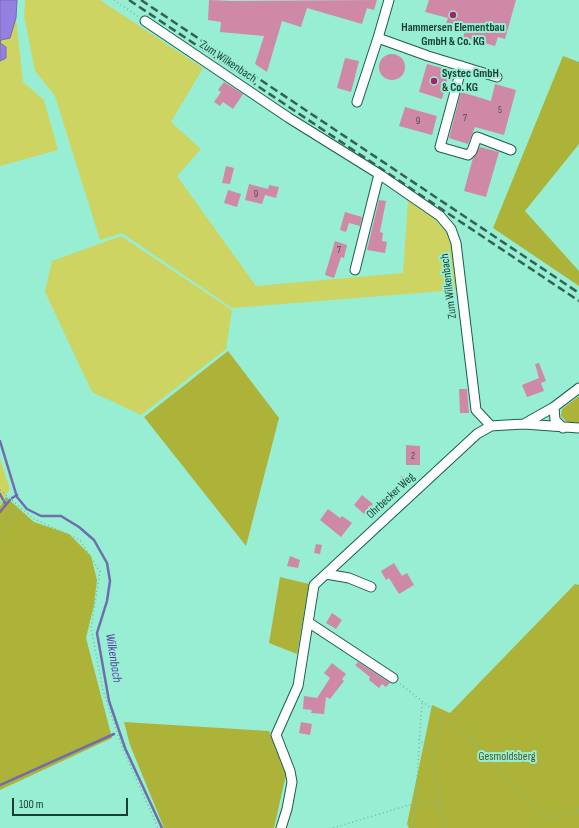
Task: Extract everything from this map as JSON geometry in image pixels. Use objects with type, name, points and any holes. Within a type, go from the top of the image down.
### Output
[{"type":"street","points":[[357,102],[389,0]]},
{"type":"street","name":"Zum Wilkenbach","points":[[145,21],[288,118],[379,174],[440,216],[451,229],[456,243],[476,410],[492,426]]},
{"type":"street","points":[[378,38],[497,77]]},
{"type":"street","points":[[462,66],[440,147],[468,155],[472,151],[477,137],[511,150]]},
{"type":"street","points":[[355,270],[379,174]]},
{"type":"street","name":"Ohrbecker Weg","points":[[524,424],[554,407],[579,388]]},
{"type":"street","points":[[554,407],[554,420],[563,428]]},
{"type":"street","name":"Ohrbecker Weg","points":[[281,828],[287,809],[292,782],[290,771],[276,735],[298,686],[314,585],[467,442],[492,426],[524,424],[579,428]]},
{"type":"street","points":[[326,574],[349,578],[371,587]]},
{"type":"street","points":[[308,622],[393,678]]},
{"type":"path","points":[[114,0],[145,21]]},
{"type":"path","points":[[0,490],[34,519],[80,540],[100,572],[91,628],[103,690],[122,747],[158,828]]},
{"type":"path","points":[[0,503],[8,497]]},
{"type":"path","points":[[0,533],[18,506]]},
{"type":"path","points":[[393,678],[486,752],[504,778],[544,817],[567,815],[579,810]]},
{"type":"path","points":[[414,828],[422,701]]},
{"type":"path","points":[[443,719],[432,754],[439,803],[447,828]]},
{"type":"path","points":[[419,740],[432,754]]},
{"type":"path","points":[[333,828],[415,804],[439,803]]},
{"type":"green space","points":[[25,0],[100,0],[203,68],[171,122],[201,149],[177,176],[256,286],[403,273],[408,201],[436,220],[447,233],[451,246],[456,290],[232,308],[122,233],[100,240],[55,96],[35,71],[24,16]]},
{"type":"green space","points":[[16,18],[23,82],[44,100],[58,150],[0,166],[0,61],[6,58],[6,47],[0,43],[1,40],[10,38]]},
{"type":"green space","points":[[563,56],[579,62],[579,144],[525,211],[579,271],[579,286],[493,228]]},
{"type":"green space","points":[[121,236],[232,310],[226,349],[141,415],[92,392],[45,292],[52,261]]},
{"type":"green space","points":[[228,351],[279,418],[246,546],[144,417]]},
{"type":"green space","points":[[579,396],[579,423],[568,423],[561,416],[562,409]]},
{"type":"green space","points":[[0,459],[10,489],[0,503]]},
{"type":"green space","points":[[6,497],[34,522],[69,534],[91,556],[97,580],[94,605],[86,638],[112,738],[0,790],[0,506]]},
{"type":"green space","points":[[280,577],[309,584],[297,654],[269,643]]},
{"type":"green space","name":"Gesmoldsberg","points":[[575,584],[579,585],[579,828],[409,828],[407,824],[432,705],[450,713]]},
{"type":"green space","points":[[124,722],[269,731],[286,775],[274,828],[164,828],[130,745]]},
{"type":"shaded area","points":[[0,0],[17,0],[16,18],[10,38],[1,40],[0,43]]},
{"type":"shaded area","points":[[0,43],[6,47],[6,58],[0,61]]},
{"type":"building","points":[[209,0],[377,0],[374,10],[367,8],[362,24],[307,8],[301,27],[282,21],[267,72],[255,64],[264,36],[220,32],[221,22],[208,20]]},
{"type":"building","points":[[429,0],[516,0],[505,39],[498,37],[495,46],[463,37],[465,32],[445,26],[448,18],[425,12]]},
{"type":"building","points":[[392,54],[401,58],[405,67],[401,76],[392,80],[383,76],[379,67],[383,58]]},
{"type":"building","points":[[345,58],[359,61],[351,92],[337,88]]},
{"type":"building","name":"Systec GmbH & Co. KG","points":[[427,64],[450,70],[442,99],[419,92]]},
{"type":"building","points":[[224,82],[243,94],[233,109],[223,102],[220,106],[214,102],[221,92],[218,90]]},
{"type":"building","points":[[495,84],[516,90],[504,135],[475,127],[468,144],[449,138],[461,92],[491,101]]},
{"type":"building","points":[[405,107],[437,116],[432,135],[399,126]]},
{"type":"building","points":[[480,147],[499,152],[486,197],[464,191],[473,158]]},
{"type":"building","points":[[226,166],[234,168],[230,184],[222,183]]},
{"type":"building","points":[[249,184],[268,189],[269,185],[279,187],[276,198],[265,195],[262,204],[245,200]]},
{"type":"building","points":[[228,190],[241,194],[237,207],[224,203]]},
{"type":"building","points":[[379,200],[386,201],[380,232],[383,233],[382,241],[387,242],[385,253],[367,250]]},
{"type":"building","points":[[345,212],[362,217],[360,226],[349,223],[346,232],[340,230]]},
{"type":"building","points":[[335,241],[347,245],[344,258],[341,257],[334,278],[325,275]]},
{"type":"building","points":[[539,363],[546,381],[541,383],[544,391],[527,397],[522,385],[539,378],[535,364]]},
{"type":"building","points":[[459,389],[467,389],[469,413],[460,413]]},
{"type":"building","points":[[406,445],[420,446],[420,465],[406,465]]},
{"type":"building","points":[[401,476],[407,477],[405,487],[399,486]]},
{"type":"building","points":[[362,495],[373,504],[364,514],[354,505]]},
{"type":"building","points":[[328,509],[340,518],[342,516],[352,523],[341,537],[320,520]]},
{"type":"building","points":[[316,544],[322,545],[320,554],[314,553]]},
{"type":"building","points":[[290,556],[300,560],[298,568],[287,566]]},
{"type":"building","points":[[394,563],[402,576],[407,573],[414,585],[399,594],[389,578],[386,580],[381,571]]},
{"type":"building","points":[[332,613],[342,620],[336,629],[326,623]]},
{"type":"building","points":[[358,662],[390,683],[386,687],[382,684],[379,688],[369,680],[370,677],[355,665]]},
{"type":"building","points":[[332,663],[346,674],[342,679],[344,681],[330,699],[326,697],[324,714],[311,713],[312,710],[303,709],[304,696],[317,698],[330,678],[324,673]]},
{"type":"building","points":[[301,722],[312,724],[310,735],[299,733]]},
{"type":"waterway","name":"Wilkenbach","points":[[0,441],[17,497],[27,509],[41,516],[61,516],[79,527],[94,540],[107,563],[110,581],[107,601],[97,633],[109,701],[125,748],[162,828]]},
{"type":"waterway","points":[[0,494],[6,505]]},
{"type":"waterway","name":"Wilkenbach","points":[[12,498],[17,495]]},
{"type":"waterway","points":[[0,512],[10,500]]},
{"type":"waterway","points":[[0,785],[114,734]]},
{"type":"railway","points":[[129,0],[579,301]]},
{"type":"railway","points":[[141,0],[579,293]]},
{"type":"place","name":"Hammersen Elementbau GmbH & Co. KG","points":[[453,15]]},
{"type":"place","name":"Systec GmbH & Co. KG","points":[[434,81]]}]
